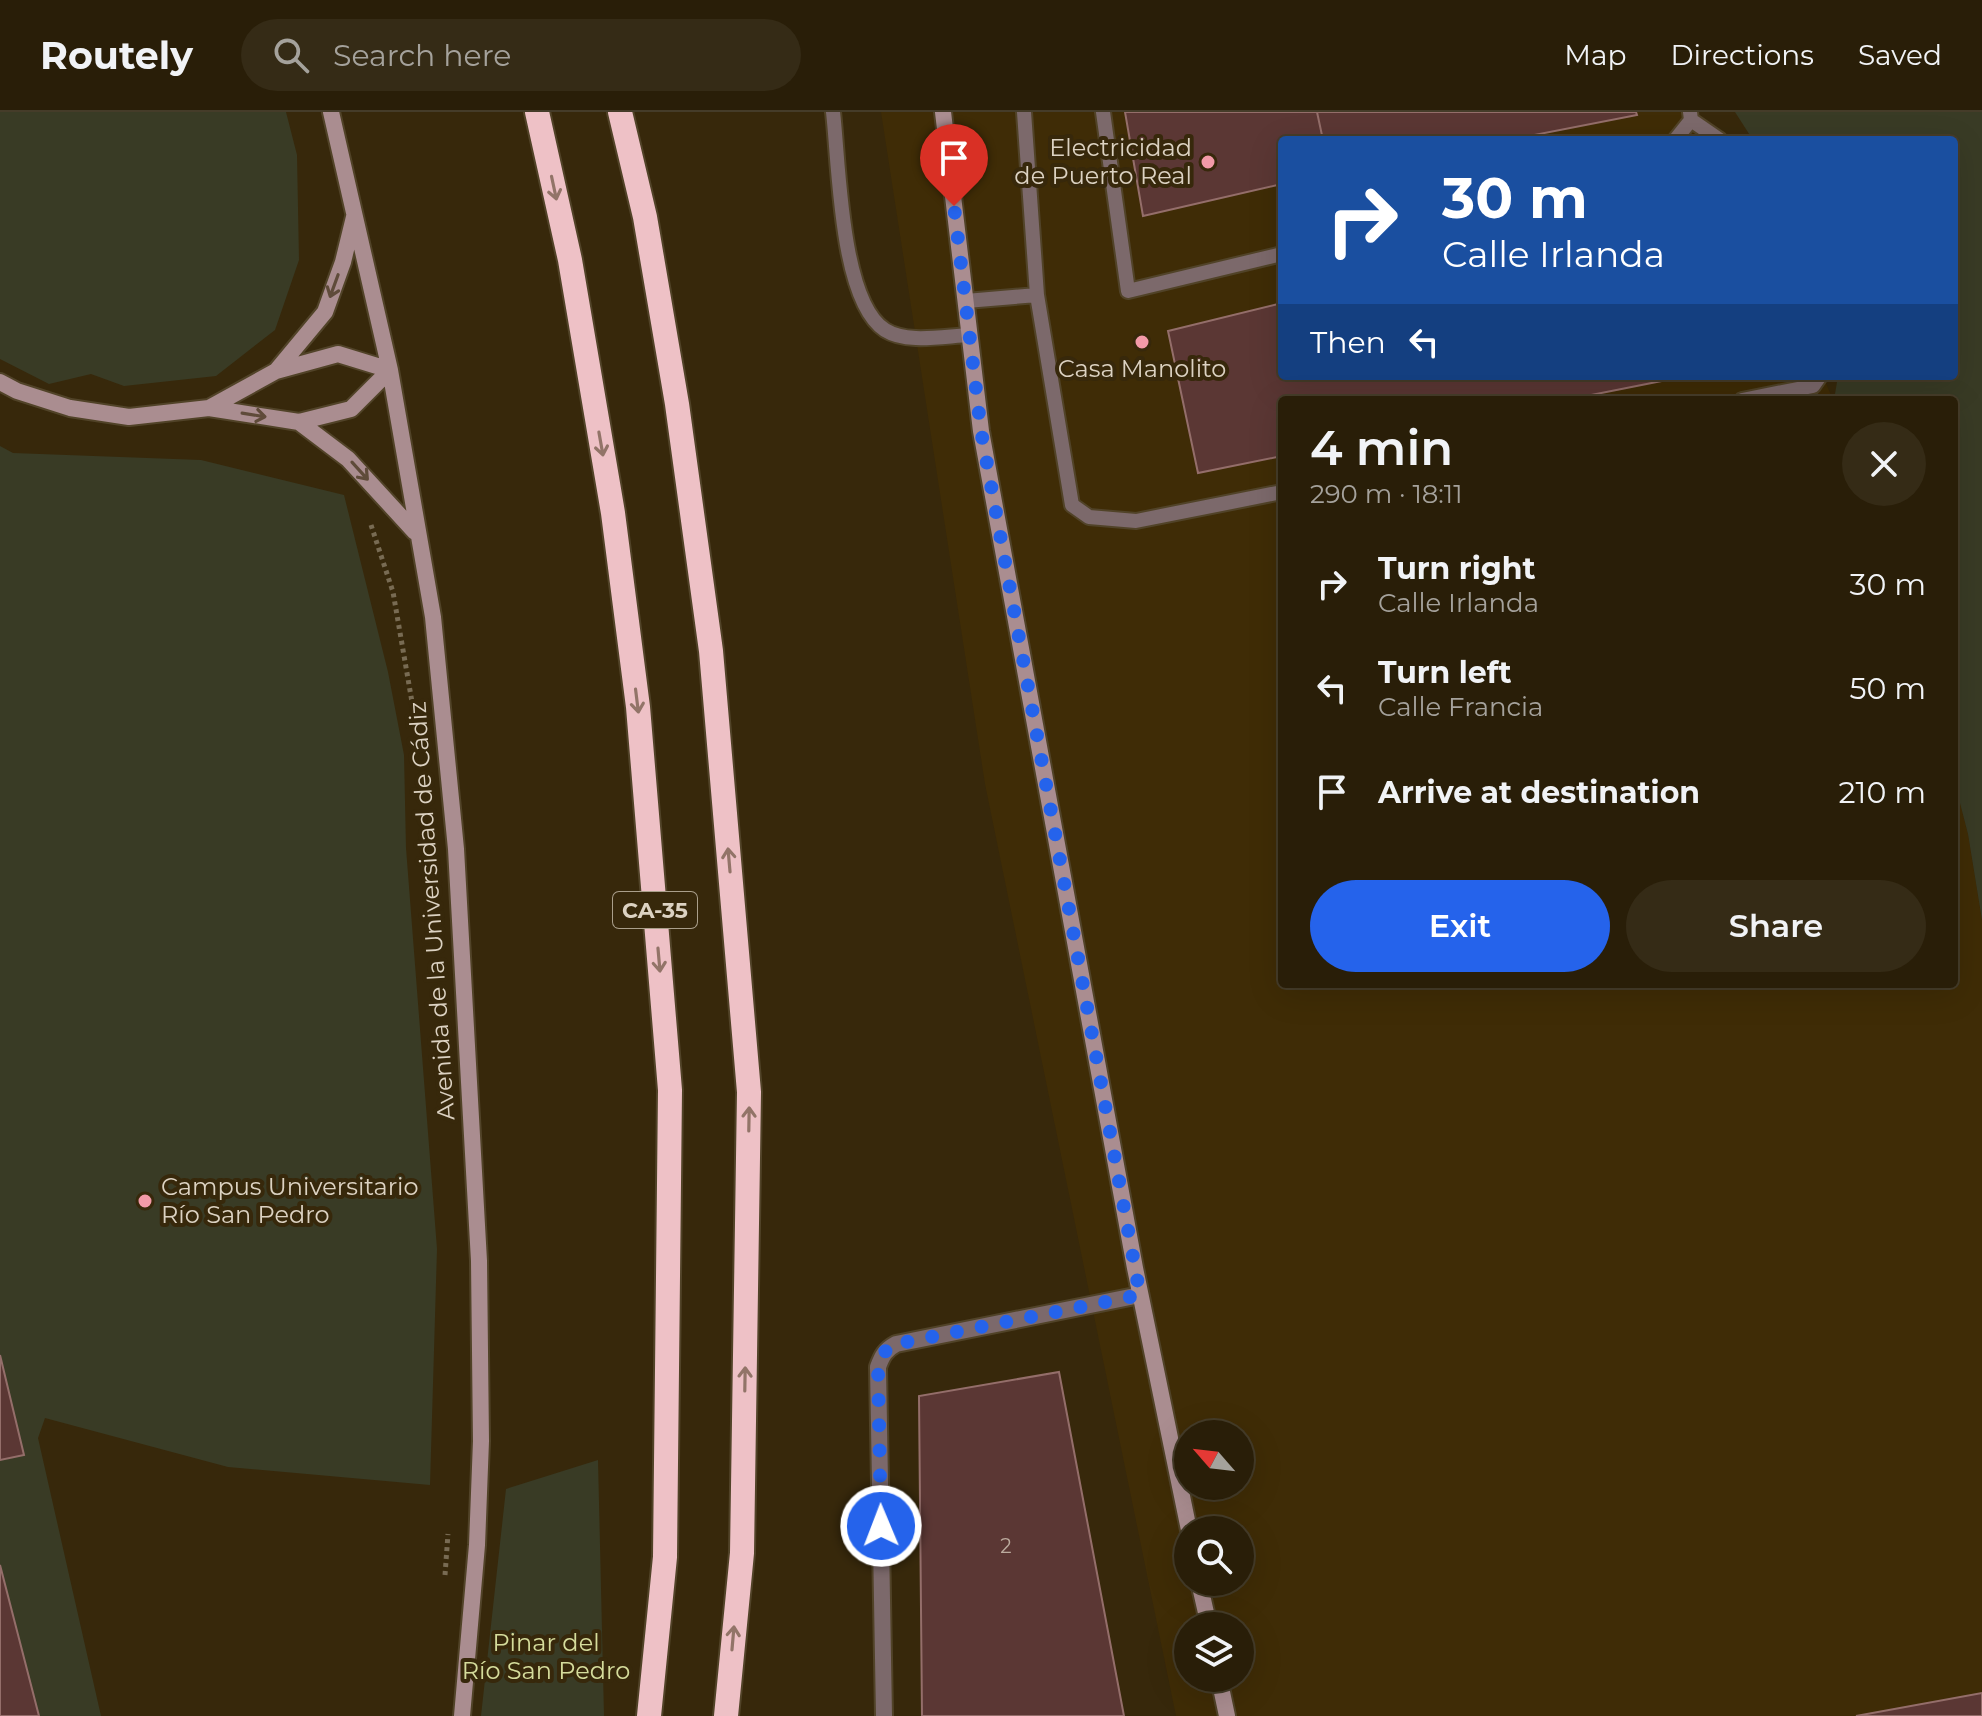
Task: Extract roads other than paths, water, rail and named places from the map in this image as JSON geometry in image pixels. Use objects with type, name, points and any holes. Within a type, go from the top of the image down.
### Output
[{"type":"highway","name":"CA-35","points":[[537,112],[570,260],[613,513],[638,707],[670,1090],[665,1557],[649,1716]]},
{"type":"highway","name":"CA-35","points":[[620,112],[651,248],[677,404],[709,635],[749,1092],[742,1553],[726,1716]]},
{"type":"street","name":"Avenida de la Universidad de Cádiz","points":[[331,112],[390,370],[433,617],[456,849],[479,1261],[481,1441],[477,1545],[462,1716]]},
{"type":"street","points":[[943,112],[981,431],[1140,1295],[1186,1516]]},
{"type":"street","points":[[276,371],[325,312],[343,262],[355,211]]},
{"type":"street","points":[[0,382],[17,391],[70,408],[129,417],[209,408],[299,422],[351,409],[390,370],[338,354],[276,371],[209,408]]},
{"type":"street","points":[[299,422],[348,459],[416,533]]},
{"type":"street","points":[[884,1716],[878,1367],[881,1356],[887,1348],[896,1344],[1140,1295]]},
{"type":"street","points":[[1222,1692],[1227,1716]]},
{"type":"lane","points":[[833,112],[845,238],[867,310],[883,329],[902,337],[970,335]]},
{"type":"lane","points":[[1024,112],[1037,295],[1072,505],[1089,517],[1136,521],[1278,493]]},
{"type":"lane","points":[[1103,112],[1128,291],[1278,255]]},
{"type":"lane","points":[[1678,136],[1691,116],[1715,136]]},
{"type":"lane","points":[[966,301],[1037,295]]},
{"type":"lane","points":[[1762,396],[1813,386],[1817,380]]},
{"type":"place","name":"Electricidad de Puerto Real","points":[[1208,162]]},
{"type":"place","name":"Casa Manolito","points":[[1142,342]]},
{"type":"place","name":"Campus Universitario Río San Pedro","points":[[145,1201]]},
{"type":"park label","name":"Pinar del Río San Pedro","points":[[546,1657]]}]
